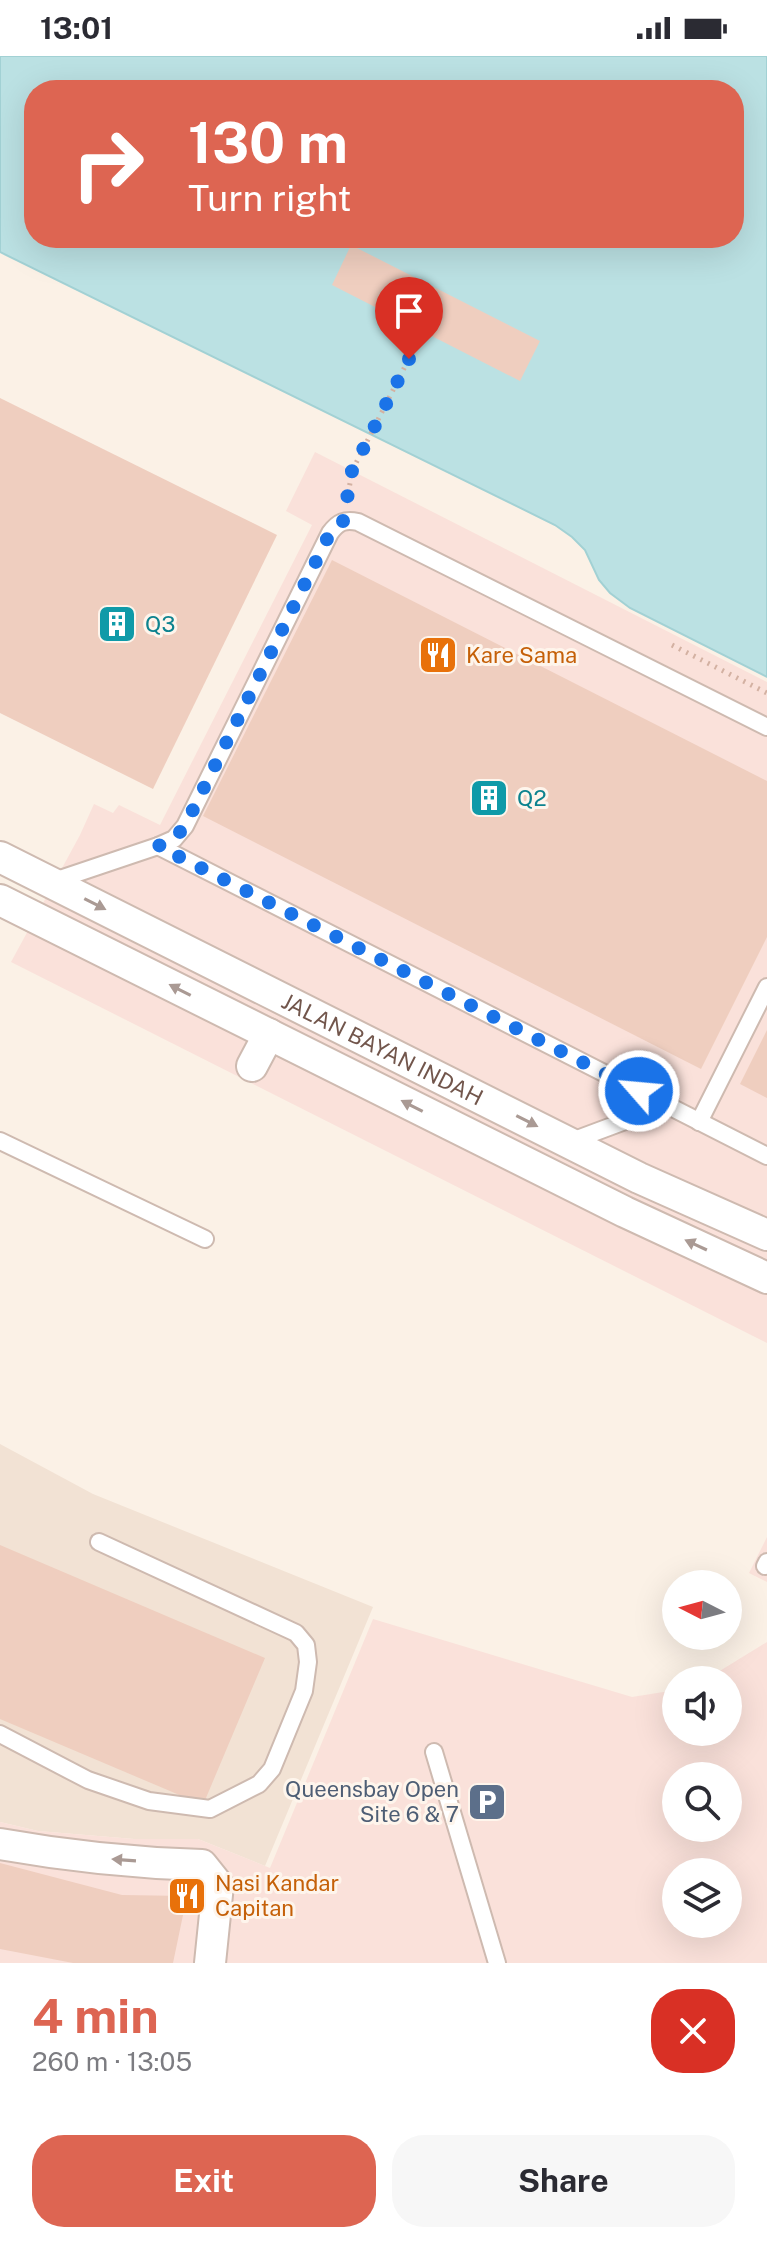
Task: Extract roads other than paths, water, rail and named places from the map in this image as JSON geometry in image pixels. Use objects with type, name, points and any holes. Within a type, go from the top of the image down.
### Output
[{"type":"street","name":"JALAN BAYAN INDAH","points":[[0,857],[639,1178],[767,1235]]},
{"type":"street","name":"JALAN BAYAN INDAH","points":[[0,900],[625,1212],[767,1278]]},
{"type":"street","points":[[252,1066],[269,1034]]},
{"type":"street","points":[[0,1844],[76,1856],[202,1865],[218,1885],[210,1963]]},
{"type":"lane","points":[[51,882],[158,846],[174,839],[185,826],[223,762],[287,635],[330,533],[343,521],[358,522],[767,727]]},
{"type":"lane","points":[[158,846],[767,1156]]},
{"type":"lane","points":[[699,1122],[767,987]]},
{"type":"lane","points":[[569,1142],[668,1105]]},
{"type":"lane","points":[[0,1141],[205,1239]]},
{"type":"lane","points":[[0,1734],[88,1780],[149,1801],[194,1807],[210,1809],[229,1800],[259,1784],[272,1769],[304,1691],[308,1662],[306,1645],[296,1633],[99,1542]]},
{"type":"lane","points":[[434,1752],[497,1963]]},
{"type":"water","points":[[0,56],[767,56],[767,677],[630,608],[599,580],[585,550],[555,525],[0,252]]},
{"type":"place","name":"Q3","points":[[117,624]]},
{"type":"place","name":"Kare Sama","points":[[438,655]]},
{"type":"place","name":"Q2","points":[[489,798]]},
{"type":"place","name":"Queensbay Open Site 6 & 7","points":[[487,1802]]},
{"type":"place","name":"Nasi Kandar Capitan","points":[[187,1896]]}]
